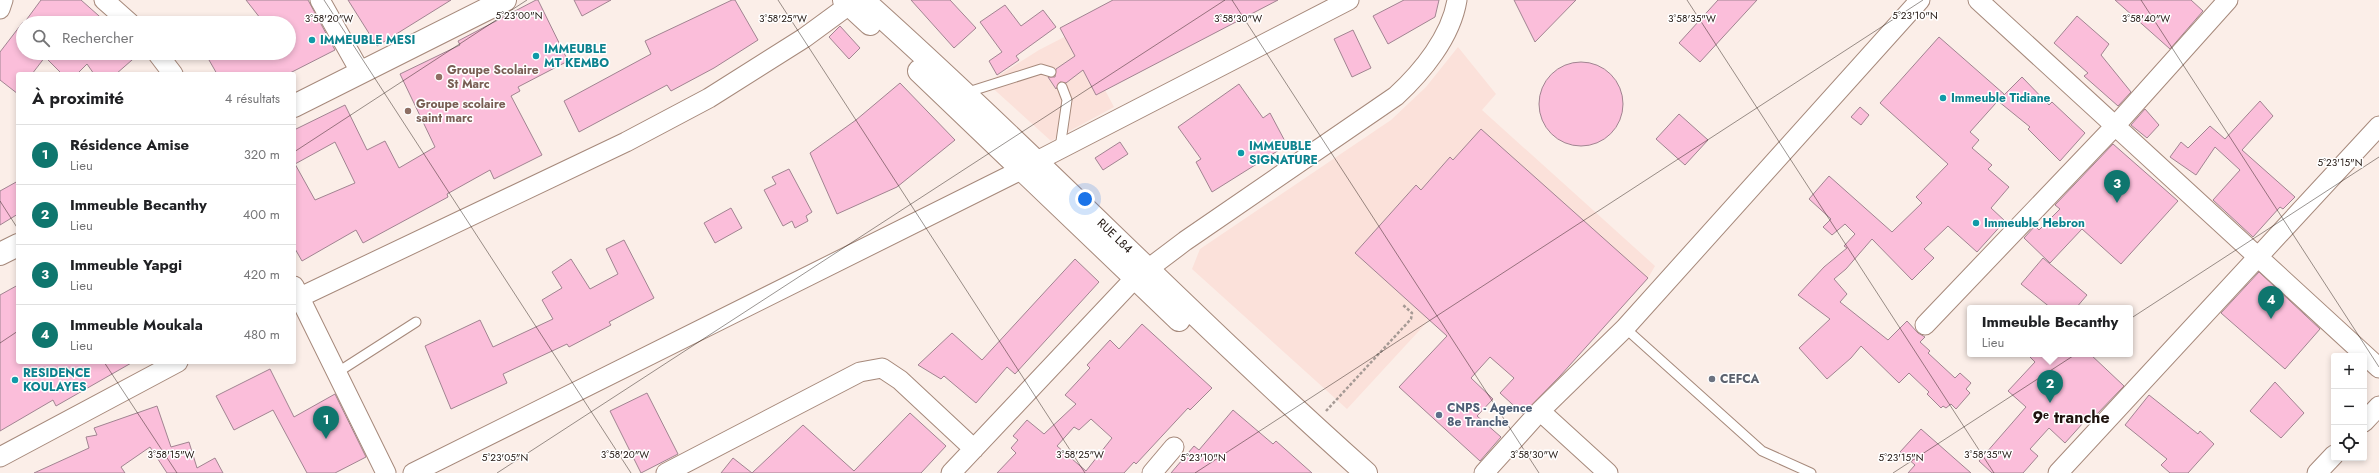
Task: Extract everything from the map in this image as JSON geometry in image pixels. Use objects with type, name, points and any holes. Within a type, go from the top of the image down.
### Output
[{"type":"street","points":[[0,9],[3,0]]},
{"type":"street","points":[[104,0],[122,16]]},
{"type":"street","points":[[320,0],[361,73]]},
{"type":"street","points":[[296,105],[505,0]]},
{"type":"street","points":[[413,473],[1030,165],[1059,152],[1349,0]]},
{"type":"street","points":[[951,473],[1141,274],[1185,241],[1396,96],[1416,77],[1443,37],[1457,0]]},
{"type":"street","points":[[1484,473],[1540,411],[1625,328],[1920,0]]},
{"type":"street","points":[[1978,0],[2379,368]]},
{"type":"street","points":[[1925,325],[2115,126],[2228,0]]},
{"type":"street","points":[[386,473],[338,372],[296,294],[626,142],[675,116],[757,68],[861,2]]},
{"type":"street","name":"RUE L84","points":[[861,2],[965,93],[1030,165]]},
{"type":"street","name":"RUE L84","points":[[861,2],[1030,165],[1344,473]]},
{"type":"street","points":[[162,60],[171,72]]},
{"type":"street","points":[[2058,473],[2379,126]]},
{"type":"street","points":[[0,254],[16,245]]},
{"type":"street","name":"RUE L84","points":[[1141,274],[1224,343],[1366,473]]},
{"type":"street","points":[[0,458],[174,364]]},
{"type":"street","points":[[666,473],[860,372],[882,368],[900,380],[974,449]]},
{"type":"street","points":[[2367,419],[2379,406]]},
{"type":"street","points":[[1540,411],[1608,473]]},
{"type":"street","points":[[1152,473],[1174,448]]},
{"type":"street","points":[[2317,473],[2331,458]]},
{"type":"lane","points":[[965,93],[1041,69],[1051,72]]},
{"type":"lane","points":[[1059,152],[1068,100],[1062,87]]},
{"type":"lane","points":[[338,372],[416,322]]},
{"type":"lane","points":[[1625,328],[1762,451],[1811,473]]},
{"type":"path","points":[[1313,425],[1411,319],[1412,313],[1402,304]]},
{"type":"shaded area","points":[[1074,32],[1114,107],[1051,141],[987,83],[1039,50]]},
{"type":"shaded area","points":[[1458,47],[1496,94],[1482,110],[1655,266],[1648,278],[1538,400],[1490,357],[1481,366],[1429,320],[1347,409],[1192,269],[1200,249],[1391,120],[1426,87]]},
{"type":"building","points":[[41,0],[81,0],[99,16],[29,16]]},
{"type":"building","points":[[246,0],[308,0],[335,50],[292,72],[216,72],[209,60],[296,60],[296,16],[259,16]]},
{"type":"building","points":[[348,0],[451,0],[377,46]]},
{"type":"building","points":[[538,0],[568,61],[518,87],[520,91],[511,96],[542,155],[494,179],[490,170],[447,194],[448,197],[363,243],[356,230],[302,261],[296,250],[296,166],[315,200],[355,183],[335,142],[296,163],[296,129],[345,105],[367,150],[385,141],[399,168],[435,147],[400,74],[460,45],[458,41]]},
{"type":"building","points":[[574,0],[611,0],[582,16]]},
{"type":"building","points":[[732,0],[735,0],[758,40],[714,68],[671,91],[667,85],[579,132],[564,101],[651,54],[645,41]]},
{"type":"building","points":[[911,0],[950,0],[976,28],[954,48]]},
{"type":"building","points":[[1113,0],[1278,0],[1096,95],[1083,70],[1066,83],[1060,82],[1056,89],[1048,77],[1055,77],[1056,69],[1075,56],[1060,28]]},
{"type":"building","points":[[1404,0],[1439,0],[1435,17],[1388,44],[1373,16]]},
{"type":"building","points":[[1514,0],[1576,0],[1535,42]]},
{"type":"building","points":[[1718,0],[1757,0],[1700,62],[1679,43]]},
{"type":"building","points":[[2115,0],[2191,0],[2203,11],[2170,49]]},
{"type":"building","points":[[1005,5],[1021,26],[1043,10],[1056,27],[1016,56],[1019,60],[997,75],[989,61],[1002,52],[980,22]]},
{"type":"building","points":[[2077,16],[2109,44],[2101,55],[2131,92],[2118,106],[2084,76],[2088,73],[2054,43]]},
{"type":"building","points":[[840,26],[860,48],[849,59],[829,37]]},
{"type":"building","points":[[1353,30],[1371,68],[1352,77],[1334,39]]},
{"type":"building","points":[[16,31],[16,60],[43,60],[34,72],[16,72],[16,92],[0,80],[0,52]]},
{"type":"building","points":[[1939,37],[2004,94],[1970,132],[1979,140],[1972,148],[1992,165],[1988,169],[2009,187],[1991,208],[2005,221],[1977,252],[1948,226],[1924,249],[1934,258],[1912,280],[1872,239],[1846,269],[1834,279],[1847,294],[1840,302],[1888,340],[1907,321],[1918,333],[1925,337],[1920,342],[1930,351],[1928,353],[1955,378],[1960,373],[1971,383],[1966,389],[1970,393],[1956,409],[1951,404],[1946,408],[1943,406],[1941,408],[1927,394],[1929,392],[1909,373],[1899,383],[1861,346],[1851,358],[1827,379],[1799,348],[1830,319],[1798,295],[1824,267],[1847,248],[1844,246],[1855,234],[1845,224],[1832,235],[1823,227],[1831,219],[1809,199],[1829,176],[1892,232],[1922,203],[1916,197],[1948,164],[1880,103]]},
{"type":"building","points":[[48,60],[132,60],[118,72],[93,72],[87,64],[79,72],[60,72]]},
{"type":"building","points":[[1581,62],[1597,65],[1611,74],[1620,88],[1623,104],[1620,120],[1611,134],[1597,143],[1581,146],[1565,143],[1551,134],[1542,120],[1539,104],[1542,88],[1551,74],[1565,65]]},
{"type":"building","points":[[2022,77],[2049,105],[2052,102],[2085,133],[2060,161],[2028,129],[2030,127],[1998,101]]},
{"type":"building","points":[[900,83],[955,140],[897,187],[837,214],[810,153],[856,120]]},
{"type":"building","points":[[1239,84],[1263,118],[1270,113],[1287,145],[1212,192],[1196,162],[1201,159],[1178,127]]},
{"type":"building","points":[[2260,101],[2273,116],[2242,150],[2295,197],[2283,209],[2280,207],[2253,237],[2213,200],[2240,170],[2215,147],[2196,175],[2170,157],[2181,142],[2188,148],[2210,126],[2225,139]]},
{"type":"building","points":[[1860,107],[1869,115],[1861,125],[1851,117]]},
{"type":"building","points":[[2145,109],[2159,125],[2147,138],[2131,125]]},
{"type":"building","points":[[1679,114],[1708,140],[1685,165],[1656,139]]},
{"type":"building","points":[[1481,129],[1648,278],[1560,376],[1523,414],[1500,393],[1514,378],[1490,357],[1471,378],[1493,399],[1477,416],[1501,437],[1480,461],[1399,387],[1447,336],[1355,253],[1416,185],[1421,190],[1450,157],[1453,160]]},
{"type":"building","points":[[1120,142],[1128,154],[1103,170],[1095,158]]},
{"type":"building","points":[[2113,144],[2178,201],[2121,264],[2082,229],[2050,263],[2024,238],[2035,226],[2039,230],[2060,209],[2055,205]]},
{"type":"building","points":[[789,169],[812,212],[806,216],[808,221],[795,228],[792,221],[783,226],[764,190],[776,184],[772,177]]},
{"type":"building","points":[[16,182],[16,215],[0,225],[0,191]]},
{"type":"building","points":[[731,208],[742,228],[715,243],[704,223]]},
{"type":"building","points":[[624,240],[654,298],[609,322],[611,325],[569,347],[567,344],[503,374],[507,383],[451,409],[425,346],[480,320],[493,347],[553,319],[542,300],[562,288],[552,272],[571,259],[590,289],[618,274],[606,249]]},
{"type":"building","points":[[2043,258],[2087,295],[2079,305],[2047,305],[2021,284]]},
{"type":"building","points":[[1075,259],[1099,282],[1015,374],[1007,367],[976,403],[944,376],[941,379],[918,365],[952,333],[982,360]]},
{"type":"building","points":[[2259,272],[2320,329],[2285,369],[2221,313]]},
{"type":"building","points":[[16,286],[16,364],[130,364],[56,406],[53,400],[0,431],[0,295]]},
{"type":"building","points":[[1142,324],[1212,388],[1190,410],[1188,408],[1136,464],[1134,462],[1124,473],[997,473],[1016,453],[1011,448],[1018,440],[1013,436],[1027,420],[1044,434],[1076,404],[1065,395],[1090,368],[1087,365],[1110,340],[1119,349]],"holes":[[[1091,419],[1112,438],[1086,471],[1057,446],[1074,427],[1079,430]]]},
{"type":"building","points":[[2030,357],[2093,357],[2124,386],[2095,416],[2092,413],[2065,443],[2049,428],[2030,449],[2038,456],[2023,473],[1992,473],[1979,461],[2026,407],[2008,391],[2035,362]]},
{"type":"building","points":[[270,369],[294,417],[335,394],[366,457],[335,473],[307,473],[273,410],[234,430],[216,396]]},
{"type":"building","points":[[2275,382],[2304,413],[2281,438],[2250,411]]},
{"type":"building","points":[[647,393],[678,454],[641,473],[610,411]]},
{"type":"building","points":[[2149,395],[2198,434],[2200,431],[2214,444],[2188,473],[2170,473],[2161,465],[2167,459],[2125,425]]},
{"type":"building","points":[[157,406],[171,447],[189,442],[197,468],[215,458],[223,473],[167,473],[150,447],[121,467],[125,473],[34,473],[89,448],[86,437],[97,435],[94,428]]},
{"type":"building","points":[[1233,410],[1273,444],[1276,441],[1312,473],[1171,473],[1194,446],[1199,450]]},
{"type":"building","points":[[910,413],[946,446],[921,473],[752,473],[803,425],[854,471]]},
{"type":"building","points":[[1921,429],[1971,473],[1908,473],[1915,465],[1900,452]]},
{"type":"building","points":[[733,458],[752,473],[721,473]]},
{"type":"place","name":"IMMEUBLE MESI","points":[[312,40]]},
{"type":"place","name":"IMMEUBLE MT KEMBO","points":[[536,56]]},
{"type":"place","name":"Groupe Scolaire St Marc","points":[[439,77]]},
{"type":"place","name":"Immeuble Tidiane","points":[[1943,98]]},
{"type":"place","name":"Groupe scolaire saint marc","points":[[408,111]]},
{"type":"place","name":"IMMEUBLE SIGNATURE","points":[[1241,153]]},
{"type":"place","name":"Immeuble Yapgi","points":[[2117,203]]},
{"type":"place","name":"Immeuble Hebron","points":[[1976,223]]},
{"type":"place","name":"Immeuble Moukala","points":[[2271,319]]},
{"type":"place","name":"CEFCA","points":[[1712,379]]},
{"type":"place","name":"RESIDENCE KOULAYES","points":[[15,380]]},
{"type":"place","name":"Immeuble Becanthy","points":[[2050,403]]},
{"type":"place","name":"CNPS - Agence 8e Tranche","points":[[1439,415]]},
{"type":"place","name":"Résidence Amise","points":[[326,439]]},
{"type":"district","name":"9ᵉ tranche","points":[[2071,417]]}]
